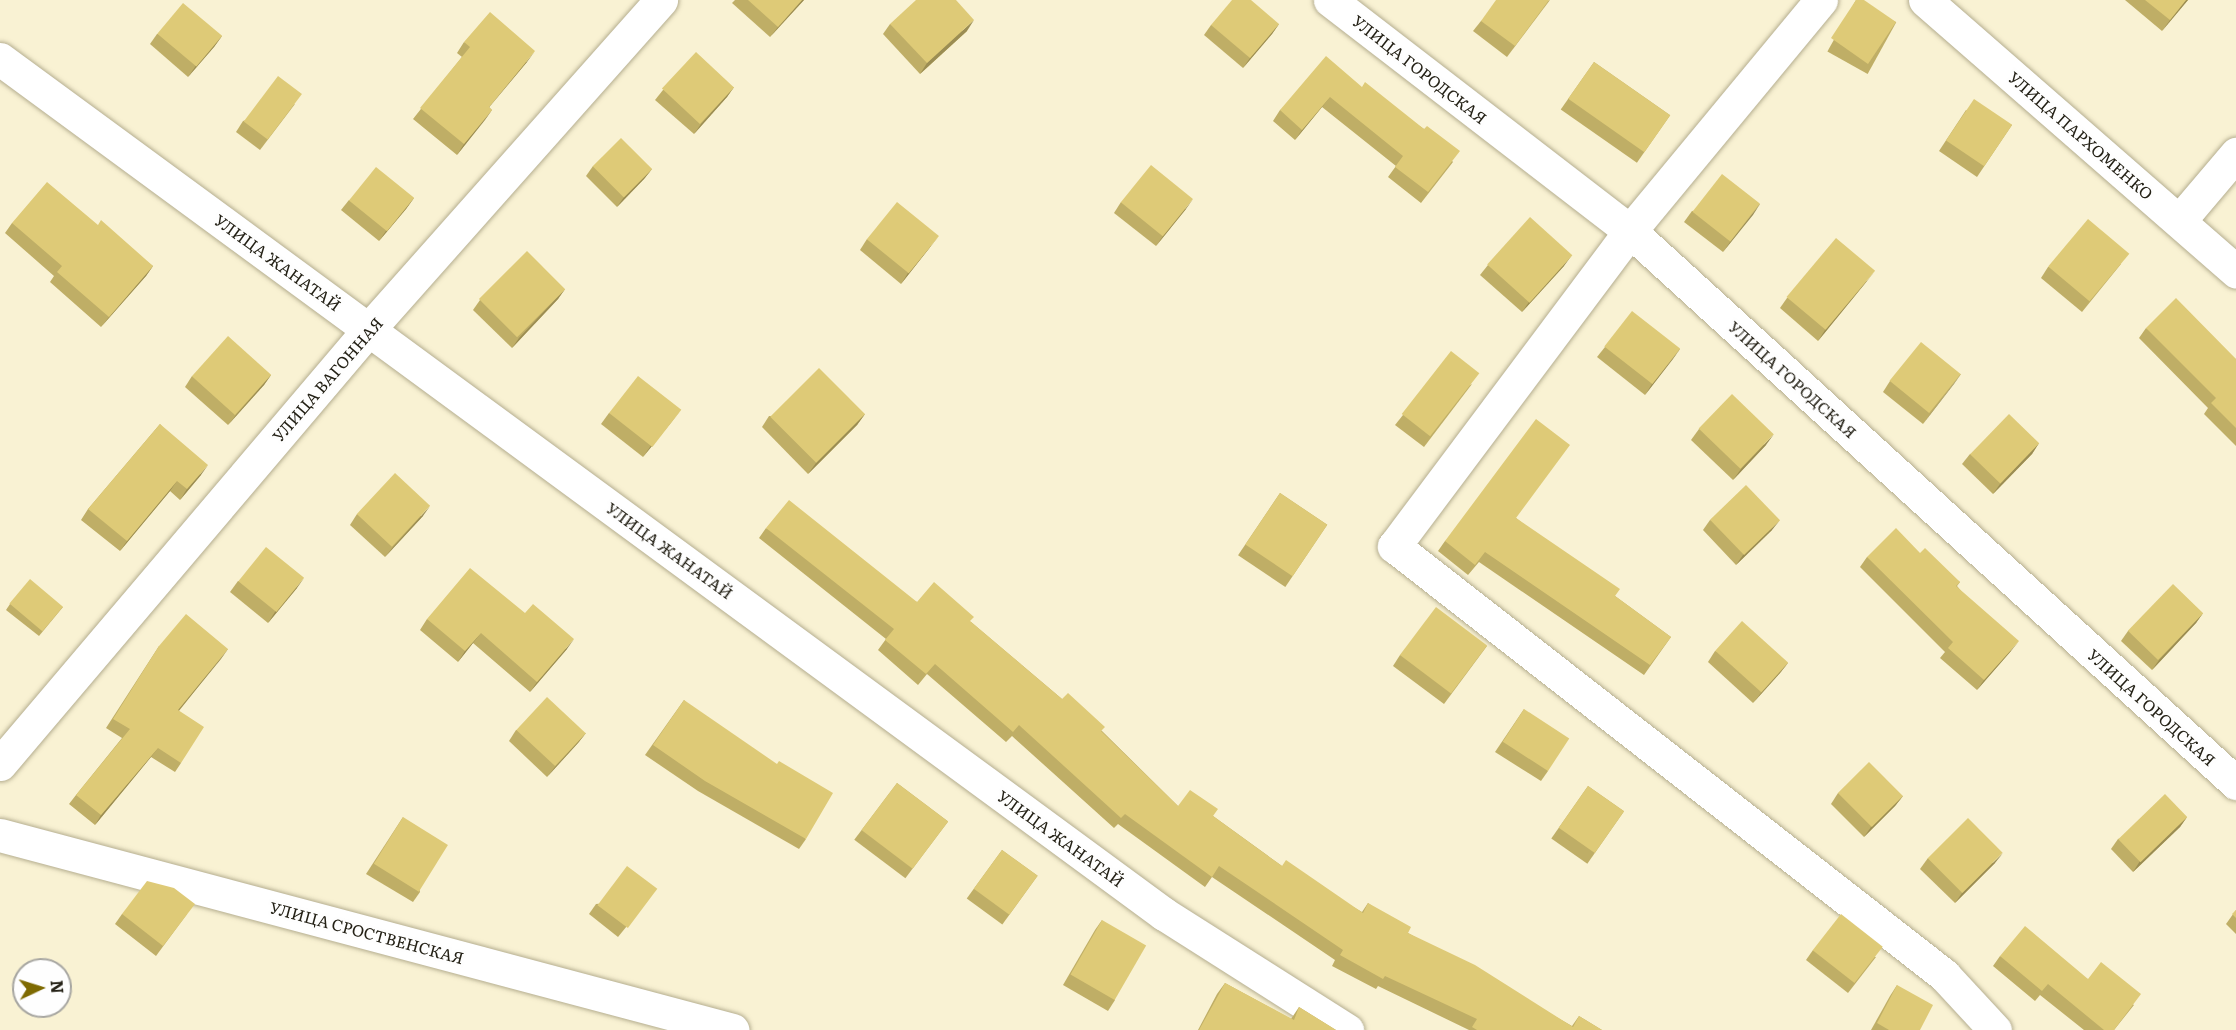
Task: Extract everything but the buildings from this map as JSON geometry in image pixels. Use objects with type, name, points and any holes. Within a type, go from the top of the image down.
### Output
[{"type":"street","name":"УЛИЦА ВАГОННАЯ","points":[[0,764],[369,329],[661,0]]},
{"type":"street","name":"УЛИЦА ГОРОДСКАЯ","points":[[1330,0],[1630,231],[2236,783]]},
{"type":"street","points":[[1821,0],[1630,231],[1394,546],[1944,975],[1995,1030]]},
{"type":"street","name":"УЛИЦА ПАРХОМЕНКО","points":[[1925,0],[2236,271]]},
{"type":"street","name":"УЛИЦА ЖАНАТАЙ","points":[[0,59],[1164,914],[1347,1030]]},
{"type":"street","points":[[2180,220],[2236,154]]},
{"type":"street","name":"УЛИЦА СРОСТВЕНСКАЯ","points":[[0,835],[733,1030]]}]
